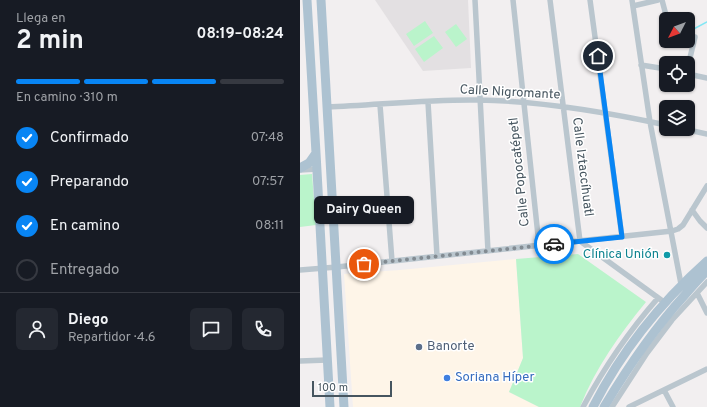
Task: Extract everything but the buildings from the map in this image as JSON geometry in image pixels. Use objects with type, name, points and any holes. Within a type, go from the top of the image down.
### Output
[{"type":"main road","points":[[307,0],[330,407]]},
{"type":"main road","points":[[321,0],[344,407]]},
{"type":"main road","points":[[312,98],[326,95]]},
{"type":"main road","points":[[300,169],[309,163],[316,153]]},
{"type":"main road","points":[[593,407],[609,378],[661,300],[707,260]]},
{"type":"main road","points":[[604,407],[627,368],[666,315],[707,271]]},
{"type":"street","points":[[476,0],[479,100],[488,251]]},
{"type":"street","name":"Calle Popocatépetl","points":[[513,0],[539,245]]},
{"type":"street","name":"Calle Iztaccíhuatl","points":[[550,0],[580,241]]},
{"type":"street","points":[[590,0],[622,237]]},
{"type":"street","points":[[658,0],[633,3],[650,122],[681,284]]},
{"type":"street","points":[[662,0],[665,12]]},
{"type":"street","points":[[641,65],[659,68]]},
{"type":"street","points":[[695,75],[707,78]]},
{"type":"street","name":"Calle Nigromante","points":[[327,107],[479,100],[563,107],[605,113],[659,124]]},
{"type":"street","points":[[428,102],[437,256]]},
{"type":"street","points":[[380,105],[392,261]]},
{"type":"street","points":[[695,131],[707,134]]},
{"type":"street","points":[[300,169],[316,169]]},
{"type":"street","points":[[300,270],[678,230],[683,225],[707,186]]},
{"type":"street","points":[[692,210],[707,228]]},
{"type":"street","points":[[580,241],[661,300],[644,314],[621,344],[598,379],[583,407]]},
{"type":"street","points":[[612,407],[647,353],[672,320],[707,282]]},
{"type":"street","points":[[697,293],[707,313]]},
{"type":"street","points":[[300,361],[328,360]]},
{"type":"street","points":[[629,407],[707,369]]},
{"type":"street","points":[[664,390],[673,407]]},
{"type":"shaded area","points":[[375,0],[468,0],[471,68],[423,71]]},
{"type":"shaded area","points":[[516,259],[523,358],[509,392],[539,407],[353,407],[344,274]]},
{"type":"green space","points":[[425,21],[433,33],[414,46],[406,34]]},
{"type":"green space","points":[[456,24],[467,39],[456,47],[445,32]]},
{"type":"green space","points":[[434,36],[443,48],[424,62],[415,49]]},
{"type":"green space","points":[[312,174],[316,225],[300,227],[300,175]]},
{"type":"green space","points":[[578,254],[646,302],[609,352],[593,378],[580,407],[539,407],[509,392],[523,358],[516,259]]},
{"type":"waterway","points":[[695,28],[707,22]]},
{"type":"way so far","points":[[364,264],[554,244]]},
{"type":"place","name":"Clínica Unión","points":[[667,255]]},
{"type":"place","name":"Dairy Queen","points":[[364,264]]},
{"type":"place","name":"Banorte","points":[[419,347]]},
{"type":"place","name":"Soriana Híper","points":[[447,378]]},
{"type":"route","points":[[554,244],[622,237],[598,56]]}]
